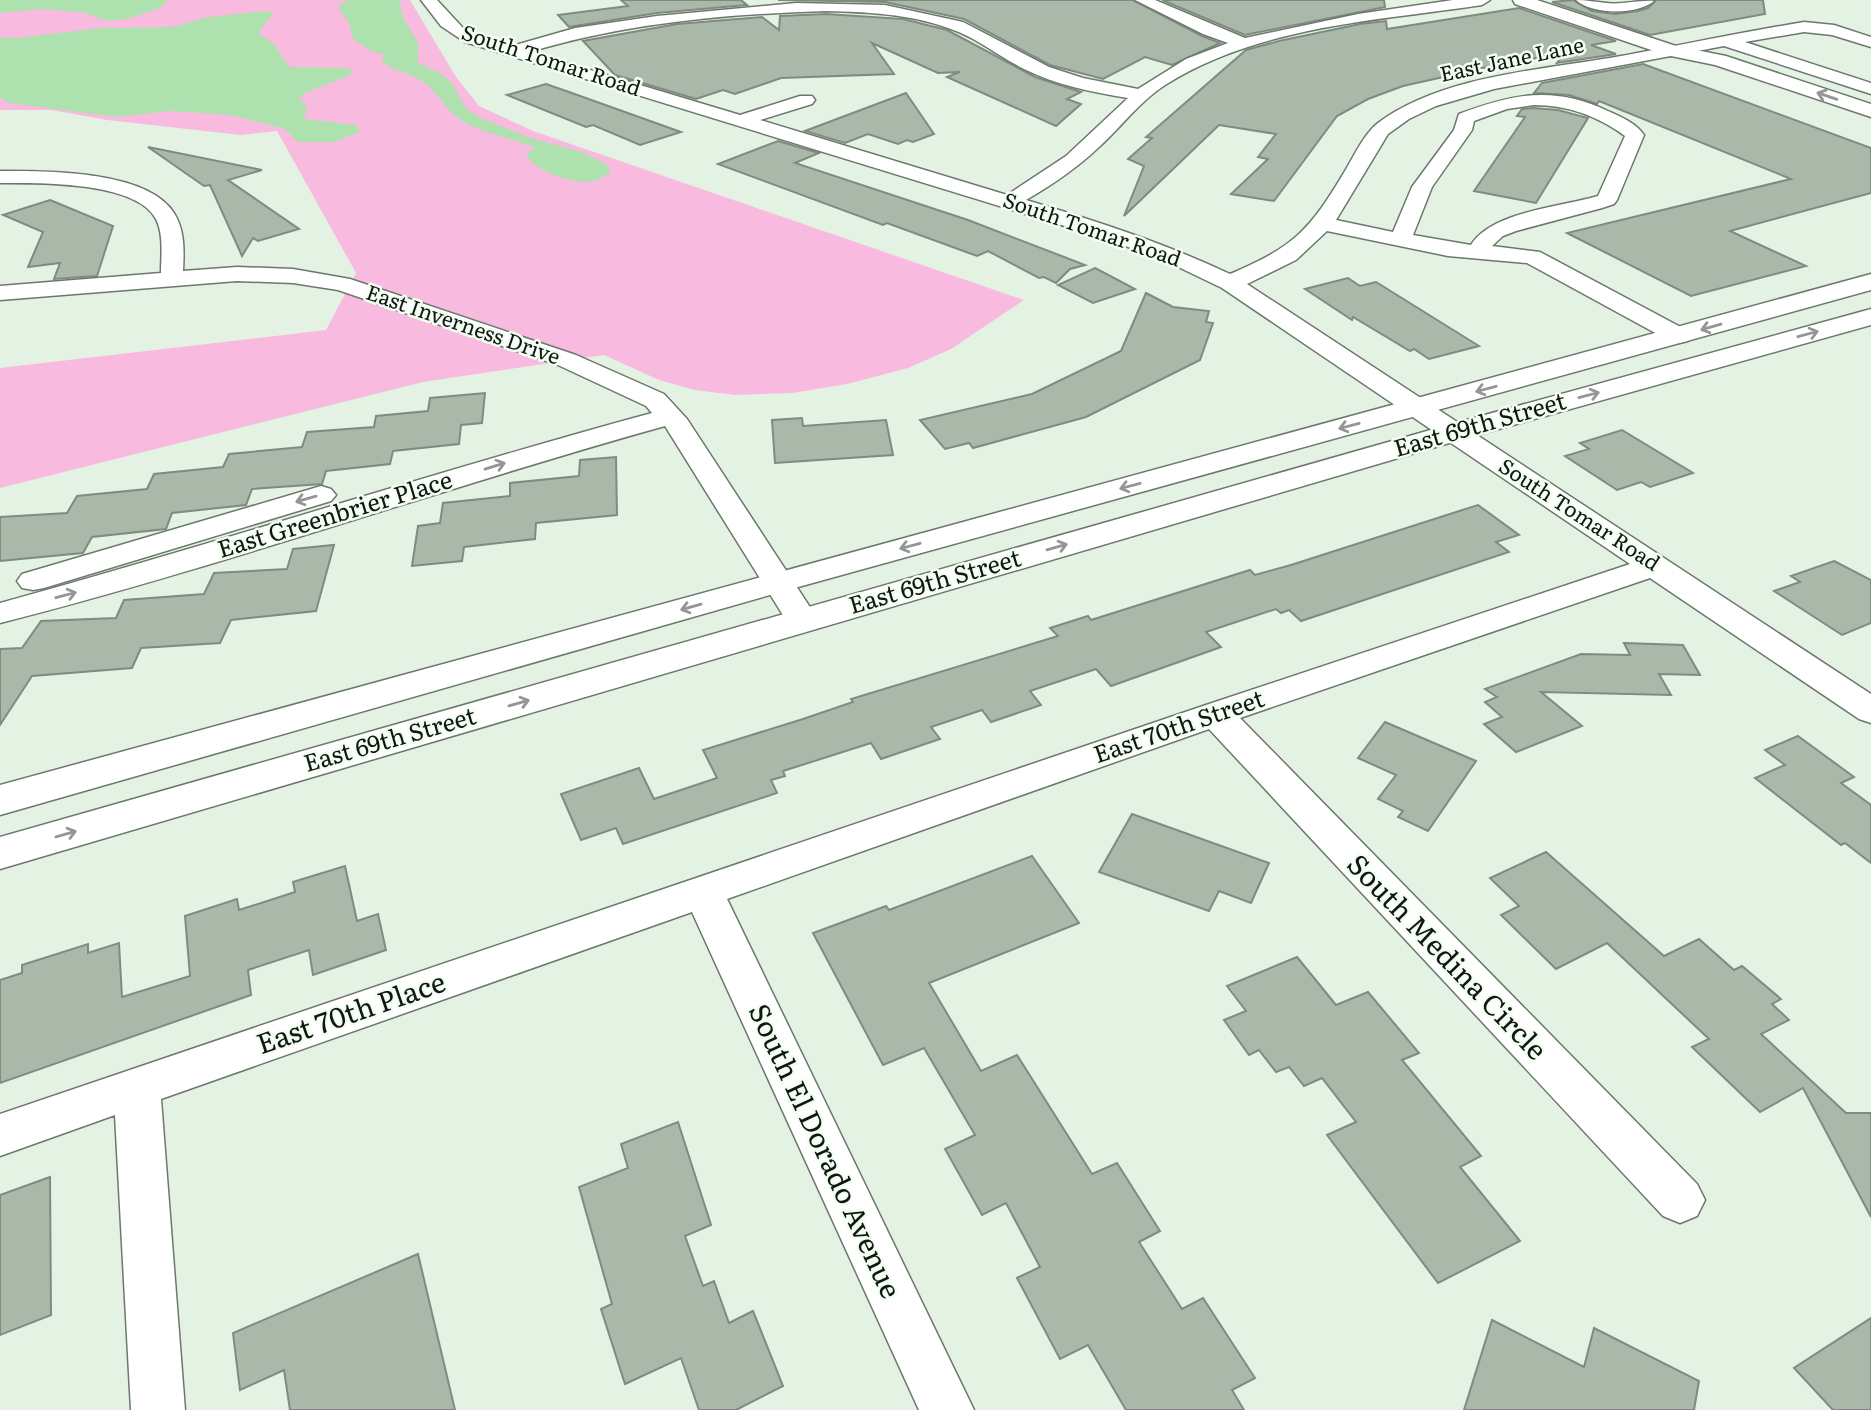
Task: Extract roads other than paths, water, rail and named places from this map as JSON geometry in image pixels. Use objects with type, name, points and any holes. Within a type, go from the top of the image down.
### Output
[{"type":"main road","points":[[1521,0],[1672,51],[1719,60],[1871,111]]},
{"type":"main road","points":[[1672,51],[1689,64],[1871,128]]},
{"type":"main road","name":"East 69th Street","points":[[0,800],[779,582],[1871,282]]},
{"type":"main road","name":"East 69th Street","points":[[0,853],[1452,432],[1871,317]]},
{"type":"street","name":"South Tomar Road","points":[[429,0],[455,32],[738,121],[1115,234],[1178,258],[1230,283],[1871,711]]},
{"type":"street","points":[[1143,0],[1209,31],[1245,44]]},
{"type":"street","points":[[1365,0],[1399,14]]},
{"type":"street","points":[[1009,202],[1063,169],[1141,95],[1189,65],[1245,44],[1323,26],[1482,0]]},
{"type":"street","points":[[1584,0],[1606,8],[1647,0]]},
{"type":"street","points":[[514,51],[575,33],[616,26],[770,8],[885,9],[966,28],[1041,71],[1078,83],[1141,95]]},
{"type":"street","points":[[1834,30],[1868,25]]},
{"type":"street","name":"East Jane Lane","points":[[1230,283],[1283,260],[1308,241],[1322,224],[1381,130],[1393,119],[1415,108],[1466,90],[1672,51],[1804,27],[1834,30]]},
{"type":"street","points":[[1834,30],[1871,42]]},
{"type":"street","points":[[1753,50],[1823,38],[1871,50]]},
{"type":"street","points":[[1726,41],[1871,89]]},
{"type":"street","points":[[1400,240],[1422,187],[1462,130],[1465,118],[1492,107],[1536,97],[1557,99],[1583,105],[1625,126],[1635,135],[1607,200],[1583,209],[1521,223],[1488,236],[1477,252]]},
{"type":"street","points":[[738,121],[806,100]]},
{"type":"street","points":[[0,177],[82,181],[148,198],[163,213],[172,234],[172,278]]},
{"type":"street","points":[[1322,224],[1400,240],[1532,257],[1679,335]]},
{"type":"street","name":"East Inverness Drive","points":[[0,293],[237,274],[293,276],[341,284],[568,360],[662,408]]},
{"type":"street","points":[[662,408],[704,464],[803,621]]},
{"type":"street","name":"East Greenbrier Place","points":[[0,591],[496,443],[662,408]]},
{"type":"street","name":"East Greenbrier Place","points":[[0,613],[130,578],[532,454],[662,408]]},
{"type":"street","name":"East 70th Street","points":[[703,892],[1215,714],[1656,566]]},
{"type":"street","name":"South Medina Circle","points":[[1215,714],[1679,1200]]},
{"type":"street","name":"East 70th Place","points":[[0,1135],[703,892]]},
{"type":"street","name":"South El Dorado Avenue","points":[[703,892],[947,1410]]},
{"type":"street","points":[[137,1088],[158,1410]]}]
